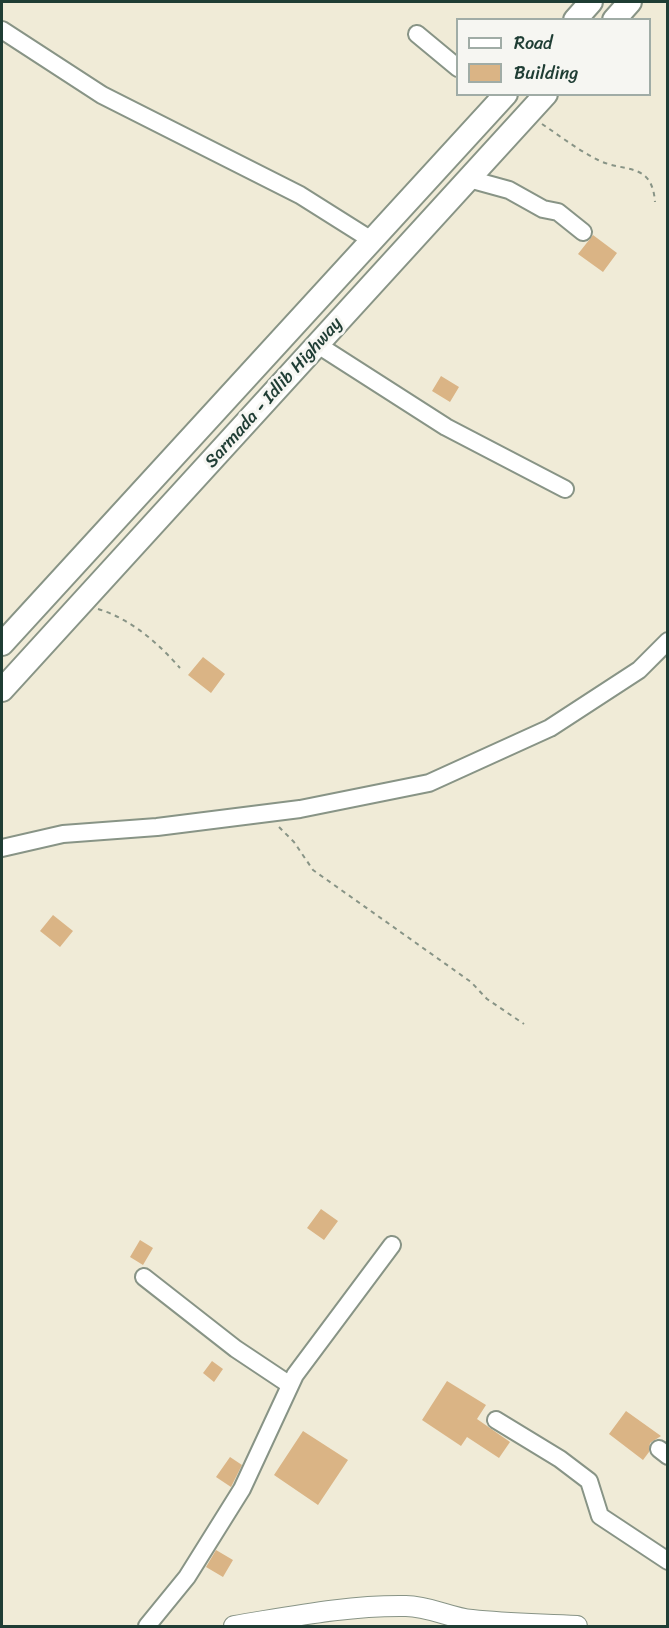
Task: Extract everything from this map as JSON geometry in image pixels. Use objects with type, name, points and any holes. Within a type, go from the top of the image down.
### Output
[{"type":"highway","points":[[577,18],[591,2]]},
{"type":"highway","points":[[616,18],[630,2]]},
{"type":"highway","name":"Sarmada - Idlib Highway","points":[[2,690],[544,96]]},
{"type":"highway","name":"Sarmada - Idlib Highway","points":[[2,644],[373,241],[497,97]]},
{"type":"main road","points":[[234,1626],[380,1606],[408,1605],[470,1620],[577,1626]]},
{"type":"main road","points":[[449,1626],[470,1620]]},
{"type":"street","points":[[2,30],[102,95],[300,195],[373,241]]},
{"type":"street","points":[[417,34],[456,66]]},
{"type":"street","points":[[469,179],[528,198],[540,207],[558,212],[583,232]]},
{"type":"street","points":[[318,345],[446,427],[565,489]]},
{"type":"street","points":[[2,848],[63,834],[158,827],[300,809],[429,783],[550,728],[639,670],[668,641]]},
{"type":"street","points":[[147,1626],[187,1577],[243,1489],[290,1384],[307,1357],[392,1245]]},
{"type":"street","points":[[144,1276],[236,1349],[290,1384]]},
{"type":"street","points":[[496,1420],[560,1459],[589,1481],[600,1516],[668,1561]]},
{"type":"path","points":[[528,115],[596,159],[626,166],[643,176],[653,187],[655,202]]},
{"type":"path","points":[[81,605],[105,611],[130,624],[161,648],[180,668]]},
{"type":"path","points":[[262,814],[290,836],[314,870],[471,982],[491,1002],[524,1024]]},
{"type":"building","points":[[593,235],[617,253],[603,272],[578,254]]},
{"type":"building","points":[[441,376],[459,387],[450,402],[432,391]]},
{"type":"building","points":[[203,657],[225,674],[211,693],[188,675]]},
{"type":"building","points":[[53,915],[73,931],[60,947],[40,931]]},
{"type":"building","points":[[321,1209],[338,1221],[324,1240],[307,1228]]},
{"type":"building","points":[[140,1240],[153,1248],[143,1265],[130,1257]]},
{"type":"building","points":[[212,1361],[223,1369],[214,1382],[203,1373]]},
{"type":"building","points":[[447,1381],[486,1405],[477,1419],[510,1442],[499,1458],[467,1437],[461,1446],[422,1420]]},
{"type":"building","points":[[626,1411],[661,1436],[650,1443],[649,1452],[643,1460],[609,1434]]},
{"type":"building","points":[[303,1431],[348,1460],[318,1505],[274,1475]]},
{"type":"building","points":[[230,1457],[242,1465],[231,1487],[216,1477]]},
{"type":"building","points":[[216,1550],[233,1560],[223,1577],[206,1567]]}]
